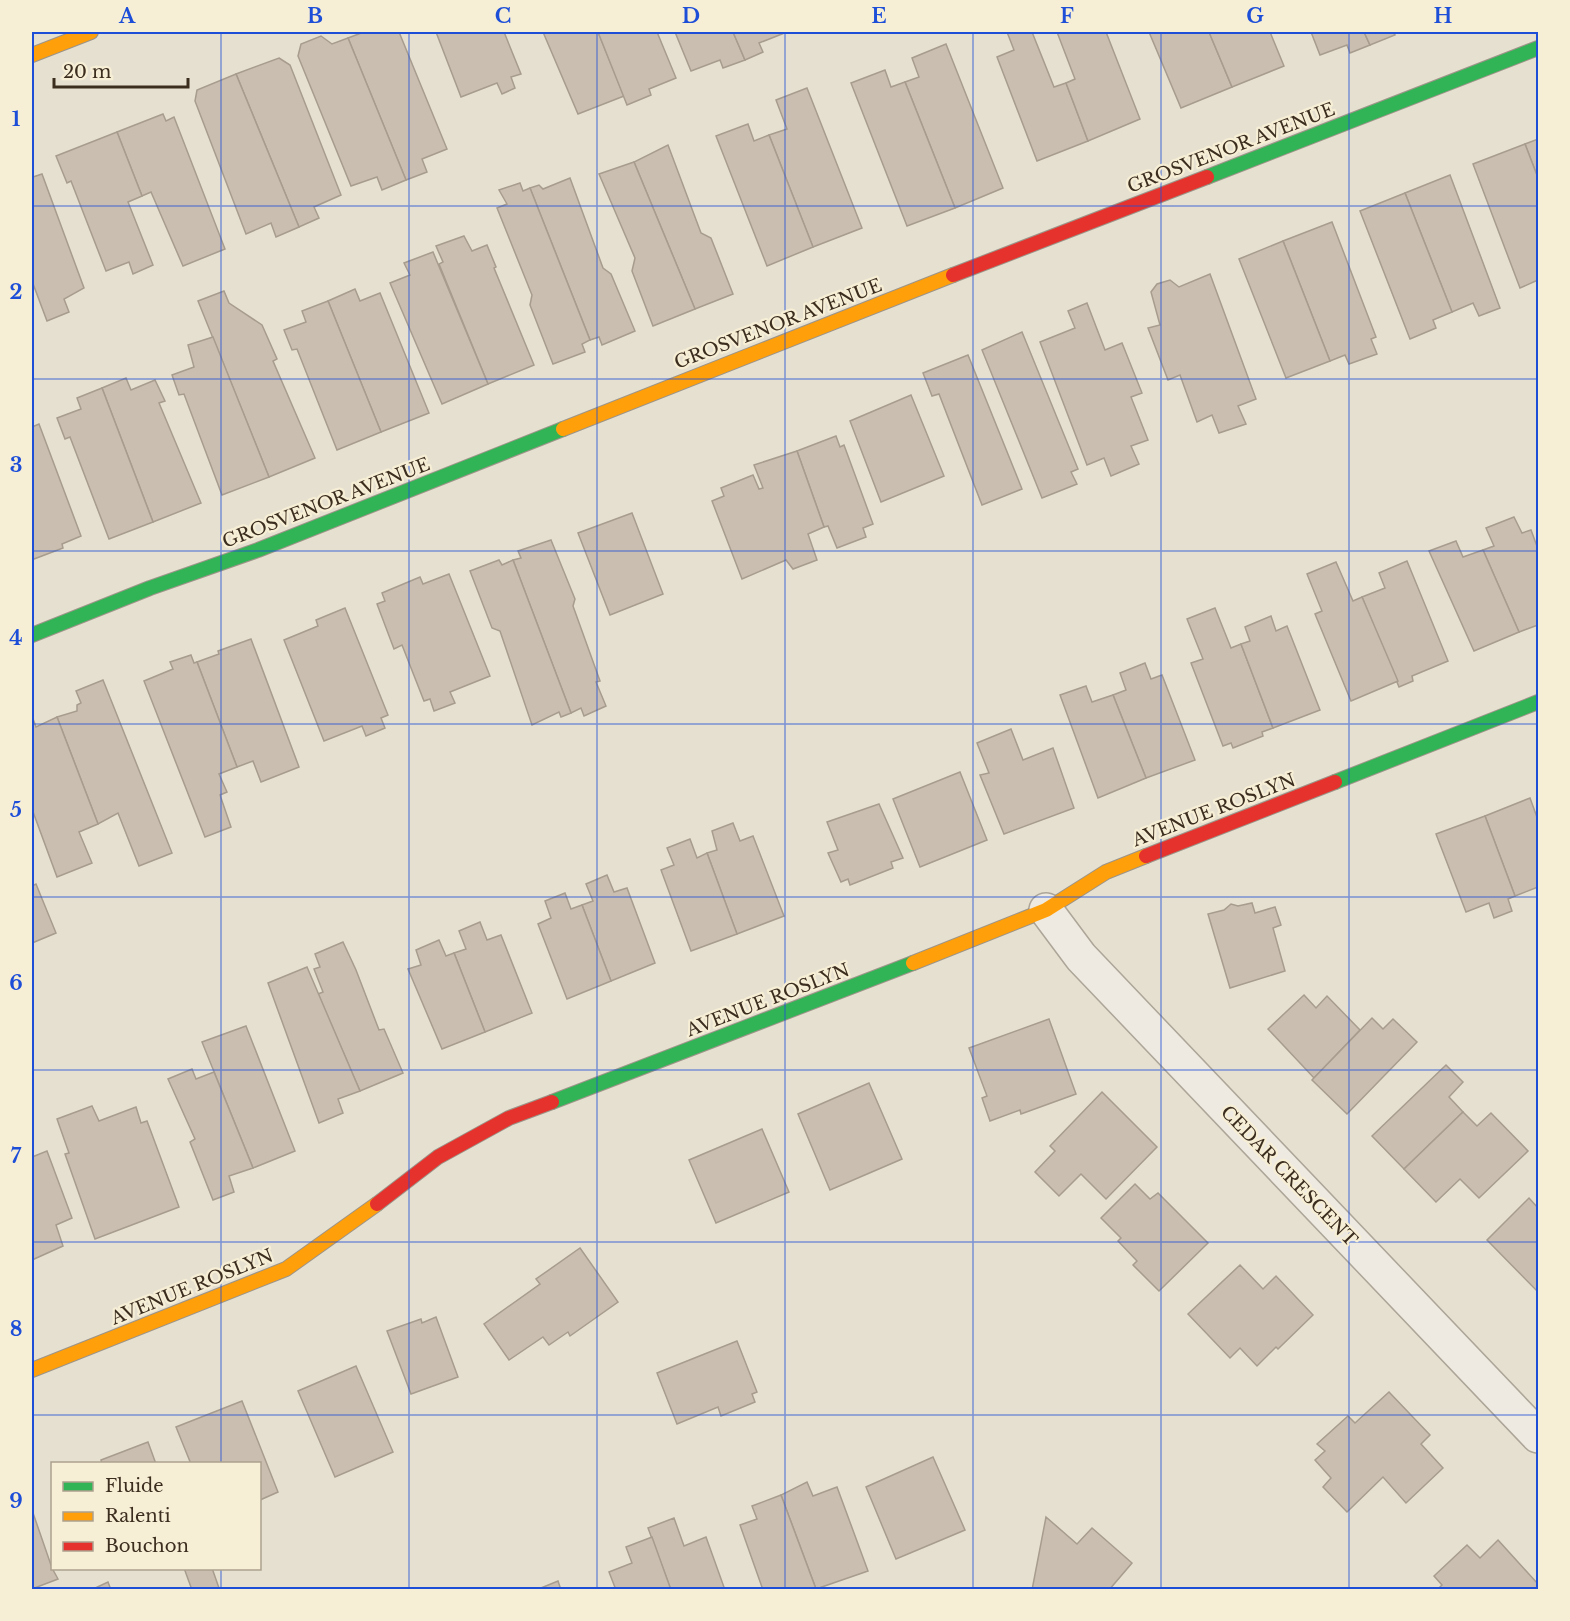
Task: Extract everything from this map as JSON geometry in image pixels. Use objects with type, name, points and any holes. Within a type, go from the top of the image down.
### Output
[{"type":"street","points":[[32,55],[91,32]]},
{"type":"street","name":"GROSVENOR AVENUE","points":[[32,635],[150,588],[258,550],[856,313],[1539,48]]},
{"type":"street","name":"AVENUE ROSLYN","points":[[32,1370],[286,1269],[349,1226],[438,1157],[509,1118],[1046,910],[1106,872],[1539,702]]},
{"type":"street","name":"CEDAR CRESCENT","points":[[1046,910],[1081,957],[1539,1436]]},
{"type":"building","points":[[364,32],[399,32],[447,149],[422,159],[427,172],[406,180],[348,38]]},
{"type":"building","points":[[436,32],[504,32],[521,74],[511,77],[515,88],[502,94],[497,83],[461,97]]},
{"type":"building","points":[[543,32],[598,32],[624,96],[578,114]]},
{"type":"building","points":[[598,32],[657,32],[676,78],[649,89],[651,95],[627,105]]},
{"type":"building","points":[[675,32],[733,32],[745,60],[723,68],[720,60],[691,71]]},
{"type":"building","points":[[733,32],[787,32],[759,43],[763,52],[745,60]]},
{"type":"building","points":[[1007,32],[1032,32],[1054,87],[1066,83],[1088,141],[1037,161],[997,57],[1014,50]]},
{"type":"building","points":[[1057,32],[1106,32],[1140,119],[1088,141],[1066,83],[1075,79]]},
{"type":"building","points":[[1149,32],[1209,32],[1232,87],[1181,108]]},
{"type":"building","points":[[1209,32],[1270,32],[1284,66],[1232,87]]},
{"type":"building","points":[[1311,32],[1364,32],[1370,45],[1350,53],[1347,45],[1320,55]]},
{"type":"building","points":[[1364,32],[1393,32],[1395,35],[1370,45]]},
{"type":"building","points":[[321,36],[332,44],[348,38],[406,180],[382,190],[377,177],[351,186],[298,56],[301,44]]},
{"type":"building","points":[[946,44],[1003,188],[955,208],[905,82],[919,77],[912,58]]},
{"type":"building","points":[[279,58],[290,65],[341,195],[314,207],[319,218],[299,227],[236,74]]},
{"type":"building","points":[[885,70],[891,87],[905,82],[955,208],[907,226],[851,83]]},
{"type":"building","points":[[236,74],[299,227],[276,237],[271,223],[246,234],[195,101],[197,90]]},
{"type":"building","points":[[807,88],[862,228],[813,247],[769,135],[787,129],[776,100]]},
{"type":"building","points":[[163,114],[166,121],[174,117],[225,249],[183,266],[151,192],[142,196],[117,132]]},
{"type":"building","points":[[748,124],[754,141],[769,135],[813,247],[767,266],[716,136]]},
{"type":"building","points":[[117,132],[142,196],[128,202],[153,265],[133,274],[129,262],[106,271],[71,181],[67,183],[56,156]]},
{"type":"building","points":[[1538,139],[1538,178],[1525,144]]},
{"type":"building","points":[[1525,144],[1538,178],[1538,280],[1520,288],[1473,164]]},
{"type":"building","points":[[668,145],[701,233],[711,238],[733,294],[695,309],[634,162]]},
{"type":"building","points":[[634,162],[695,309],[653,326],[632,271],[635,258],[599,174]]},
{"type":"building","points":[[32,173],[33,177],[42,174],[84,288],[64,299],[69,312],[47,321],[32,281]]},
{"type":"building","points":[[1450,175],[1500,308],[1479,316],[1473,303],[1452,312],[1405,193]]},
{"type":"building","points":[[570,178],[603,268],[611,274],[635,331],[602,345],[599,337],[590,340],[530,188],[539,185],[543,189]]},
{"type":"building","points":[[520,183],[523,191],[530,188],[590,340],[582,344],[585,352],[553,364],[530,305],[532,295],[497,208],[507,204],[499,190]]},
{"type":"building","points":[[1405,193],[1452,312],[1433,320],[1436,328],[1410,339],[1360,211]]},
{"type":"building","points":[[1332,222],[1376,337],[1371,339],[1377,354],[1349,364],[1345,355],[1330,361],[1283,241]]},
{"type":"building","points":[[464,236],[472,251],[487,245],[496,267],[494,268],[534,365],[488,384],[439,264],[443,262],[436,246]]},
{"type":"building","points":[[1283,241],[1330,361],[1286,378],[1239,259]]},
{"type":"building","points":[[433,252],[488,384],[442,404],[390,283],[410,275],[404,263]]},
{"type":"building","points":[[1210,274],[1256,399],[1238,406],[1246,424],[1219,433],[1212,415],[1197,422],[1180,375],[1168,380],[1148,328],[1160,325],[1151,292],[1157,284],[1170,280],[1179,287]]},
{"type":"building","points":[[355,289],[360,301],[380,293],[429,413],[381,432],[328,301]]},
{"type":"building","points":[[224,291],[229,303],[262,325],[277,359],[273,361],[315,458],[269,477],[198,301]]},
{"type":"building","points":[[328,301],[381,432],[337,450],[297,349],[292,350],[284,330],[306,322],[302,311]]},
{"type":"building","points":[[1087,303],[1105,350],[1122,343],[1142,393],[1131,397],[1148,440],[1131,446],[1139,464],[1111,476],[1104,458],[1087,465],[1040,342],[1075,328],[1068,311]]},
{"type":"building","points":[[1022,332],[1078,469],[1071,472],[1077,484],[1042,498],[982,350]]},
{"type":"building","points":[[213,337],[269,477],[222,495],[184,394],[179,395],[172,375],[194,367],[188,345]]},
{"type":"building","points":[[968,355],[1022,489],[982,505],[939,394],[932,396],[923,373]]},
{"type":"building","points":[[126,378],[131,390],[155,380],[165,401],[159,403],[201,503],[153,522],[102,388]]},
{"type":"building","points":[[102,388],[153,522],[109,539],[70,437],[65,439],[57,418],[81,409],[77,398]]},
{"type":"building","points":[[911,395],[944,476],[881,502],[850,421]]},
{"type":"building","points":[[39,424],[81,536],[62,544],[63,548],[34,559],[32,556],[32,427]]},
{"type":"building","points":[[836,436],[840,447],[844,445],[873,524],[863,528],[866,537],[837,548],[828,526],[824,527],[797,451]]},
{"type":"building","points":[[797,451],[824,527],[808,534],[817,560],[793,569],[786,560],[742,579],[712,501],[724,496],[721,488],[753,475],[759,489],[763,488],[754,465]]},
{"type":"building","points":[[632,513],[663,594],[610,615],[578,533]]},
{"type":"building","points":[[1514,517],[1522,533],[1531,530],[1538,549],[1538,625],[1519,632],[1483,550],[1494,546],[1486,528]]},
{"type":"building","points":[[551,540],[575,599],[573,606],[600,681],[596,682],[606,706],[584,716],[581,708],[571,713],[513,560],[521,558],[518,551]]},
{"type":"building","points":[[1456,541],[1463,557],[1483,550],[1519,632],[1474,651],[1429,551]]},
{"type":"building","points":[[499,560],[502,565],[513,560],[571,713],[561,717],[559,712],[532,725],[500,631],[492,628],[470,571]]},
{"type":"building","points":[[1407,561],[1448,661],[1412,676],[1413,681],[1399,687],[1362,597],[1385,588],[1379,573]]},
{"type":"building","points":[[1336,562],[1353,601],[1362,597],[1398,681],[1351,701],[1315,614],[1322,611],[1307,574]]},
{"type":"building","points":[[449,574],[490,676],[450,692],[455,703],[434,711],[430,699],[424,701],[402,645],[394,649],[377,604],[385,601],[382,593],[420,577],[423,584]]},
{"type":"building","points":[[345,608],[388,715],[381,718],[385,728],[366,736],[362,726],[324,741],[284,640],[318,626],[316,620]]},
{"type":"building","points":[[1215,608],[1231,648],[1241,644],[1273,728],[1262,732],[1263,736],[1233,748],[1231,743],[1223,746],[1191,663],[1203,659],[1187,619]]},
{"type":"building","points":[[1271,616],[1276,631],[1287,626],[1320,710],[1273,728],[1241,644],[1250,641],[1245,627]]},
{"type":"building","points":[[251,639],[299,767],[261,782],[253,761],[237,767],[197,662],[219,654],[218,651]]},
{"type":"building","points":[[191,655],[194,663],[197,662],[237,767],[219,774],[227,792],[220,795],[231,827],[205,837],[144,681],[173,669],[170,662]]},
{"type":"building","points":[[1145,663],[1151,679],[1162,675],[1195,760],[1146,778],[1113,695],[1126,690],[1120,673]]},
{"type":"building","points":[[103,680],[172,853],[139,866],[118,813],[98,824],[57,717],[77,711],[77,705],[81,703],[76,691]]},
{"type":"building","points":[[1086,686],[1092,702],[1113,695],[1146,778],[1098,798],[1060,695]]},
{"type":"building","points":[[32,716],[36,727],[57,717],[98,824],[79,832],[92,863],[57,877],[32,809]]},
{"type":"building","points":[[1011,729],[1023,760],[1053,748],[1074,808],[1004,834],[980,775],[989,773],[977,743]]},
{"type":"building","points":[[960,772],[987,840],[920,867],[893,799]]},
{"type":"building","points":[[1530,798],[1538,820],[1538,887],[1515,896],[1485,816]]},
{"type":"building","points":[[879,804],[903,858],[891,862],[893,868],[850,885],[848,879],[841,882],[828,853],[838,850],[827,822]]},
{"type":"building","points":[[1485,816],[1515,896],[1508,899],[1512,911],[1494,918],[1489,903],[1466,912],[1436,834]]},
{"type":"building","points":[[733,823],[740,841],[753,836],[784,916],[737,934],[707,853],[717,850],[712,831]]},
{"type":"building","points":[[690,839],[697,858],[707,853],[737,934],[691,951],[661,870],[674,865],[667,848]]},
{"type":"building","points":[[607,875],[614,892],[627,888],[655,963],[611,981],[582,905],[593,901],[586,884]]},
{"type":"building","points":[[36,884],[56,933],[32,943],[32,886]]},
{"type":"building","points":[[565,893],[571,909],[582,905],[611,981],[567,999],[538,924],[551,918],[545,901]]},
{"type":"building","points":[[1252,903],[1255,913],[1275,907],[1281,925],[1273,928],[1285,971],[1230,988],[1208,914],[1224,910],[1231,904],[1238,906]]},
{"type":"building","points":[[480,922],[487,940],[501,935],[532,1013],[485,1032],[454,953],[466,949],[459,931]]},
{"type":"building","points":[[439,940],[446,956],[454,953],[485,1032],[442,1049],[408,969],[421,965],[416,950]]},
{"type":"building","points":[[343,942],[379,1030],[384,1029],[403,1073],[360,1091],[318,994],[323,992],[314,969],[320,967],[315,954]]},
{"type":"building","points":[[307,967],[360,1091],[338,1099],[343,1113],[319,1123],[268,983]]},
{"type":"building","points":[[1304,995],[1316,1008],[1327,996],[1360,1030],[1314,1078],[1268,1029]]},
{"type":"building","points":[[1372,1018],[1383,1029],[1393,1019],[1417,1042],[1347,1114],[1312,1080]]},
{"type":"building","points":[[1049,1019],[1076,1094],[1021,1114],[1020,1110],[990,1121],[982,1098],[987,1096],[969,1048]]},
{"type":"building","points":[[246,1026],[295,1151],[253,1168],[202,1042]]},
{"type":"building","points":[[1446,1065],[1463,1082],[1449,1097],[1463,1112],[1404,1169],[1372,1136]]},
{"type":"building","points":[[192,1069],[196,1079],[214,1072],[253,1168],[229,1176],[234,1192],[213,1200],[190,1142],[195,1139],[168,1079]]},
{"type":"building","points":[[869,1083],[902,1159],[830,1190],[798,1114]]},
{"type":"building","points":[[1102,1092],[1157,1147],[1106,1199],[1081,1174],[1059,1196],[1035,1172],[1055,1151],[1050,1146]]},
{"type":"building","points":[[92,1106],[99,1121],[136,1107],[141,1123],[147,1121],[179,1207],[95,1239],[65,1154],[69,1153],[57,1119]]},
{"type":"building","points":[[1463,1112],[1477,1126],[1491,1113],[1528,1151],[1479,1198],[1460,1179],[1436,1202],[1404,1169]]},
{"type":"building","points":[[762,1129],[789,1192],[716,1223],[689,1160]]},
{"type":"building","points":[[47,1151],[72,1218],[56,1225],[63,1246],[32,1260],[32,1157]]},
{"type":"building","points":[[1135,1184],[1150,1199],[1158,1193],[1208,1243],[1159,1291],[1133,1265],[1137,1261],[1118,1241],[1121,1238],[1101,1218]]},
{"type":"building","points":[[1529,1198],[1538,1208],[1538,1292],[1487,1240]]},
{"type":"building","points":[[580,1248],[618,1302],[570,1336],[568,1332],[549,1345],[543,1337],[509,1360],[484,1324],[540,1284],[536,1279]]},
{"type":"building","points":[[1240,1265],[1263,1289],[1276,1276],[1313,1315],[1257,1366],[1240,1348],[1230,1358],[1188,1314]]},
{"type":"building","points":[[436,1317],[458,1377],[411,1394],[387,1331],[421,1319],[422,1323]]},
{"type":"building","points":[[737,1341],[757,1392],[752,1394],[755,1402],[721,1416],[718,1407],[677,1424],[657,1373]]},
{"type":"building","points":[[356,1366],[393,1452],[335,1477],[298,1391]]},
{"type":"building","points":[[1389,1392],[1430,1435],[1421,1444],[1443,1468],[1406,1503],[1383,1477],[1347,1512],[1323,1487],[1331,1478],[1315,1460],[1325,1451],[1317,1444],[1348,1416],[1355,1423]]},
{"type":"building","points":[[242,1401],[278,1492],[261,1500],[261,1462],[190,1462],[176,1427]]},
{"type":"building","points":[[148,1442],[155,1462],[102,1462],[101,1460]]},
{"type":"building","points":[[933,1457],[965,1530],[896,1559],[866,1487]]},
{"type":"building","points":[[807,1482],[813,1496],[837,1487],[868,1571],[816,1589],[781,1495]]},
{"type":"building","points":[[781,1495],[816,1589],[814,1590],[763,1590],[740,1525],[757,1519],[752,1506]]},
{"type":"building","points":[[32,1510],[51,1570],[58,1579],[32,1589]]},
{"type":"building","points":[[1046,1517],[1077,1544],[1092,1528],[1132,1563],[1109,1590],[1032,1590]]},
{"type":"building","points":[[674,1518],[684,1546],[706,1537],[725,1590],[671,1590],[648,1528]]},
{"type":"building","points":[[652,1537],[671,1590],[616,1590],[609,1572],[632,1563],[626,1547]]},
{"type":"building","points":[[1498,1540],[1538,1584],[1538,1590],[1437,1590],[1442,1585],[1434,1576],[1467,1545],[1480,1558]]},
{"type":"building","points":[[185,1570],[213,1570],[219,1588],[192,1590]]},
{"type":"building","points":[[558,1581],[561,1590],[536,1590]]},
{"type":"building","points":[[108,1582],[111,1590],[91,1590]]},
{"type":"traffic: fast","points":[[1207,177],[1538,48]]},
{"type":"traffic: fast","points":[[32,635],[150,588],[258,550],[563,429]]},
{"type":"traffic: fast","points":[[1335,782],[1538,702]]},
{"type":"traffic: fast","points":[[552,1102],[913,963]]},
{"type":"traffic: slow","points":[[32,55],[91,32]]},
{"type":"traffic: slow","points":[[563,429],[953,275]]},
{"type":"traffic: slow","points":[[913,963],[1046,910],[1106,872],[1146,856]]},
{"type":"traffic: slow","points":[[32,1370],[286,1269],[377,1204]]},
{"type":"traffic: jam","points":[[953,275],[1207,177]]},
{"type":"traffic: jam","points":[[1146,856],[1335,782]]},
{"type":"traffic: jam","points":[[377,1204],[438,1157],[509,1118],[552,1102]]}]
